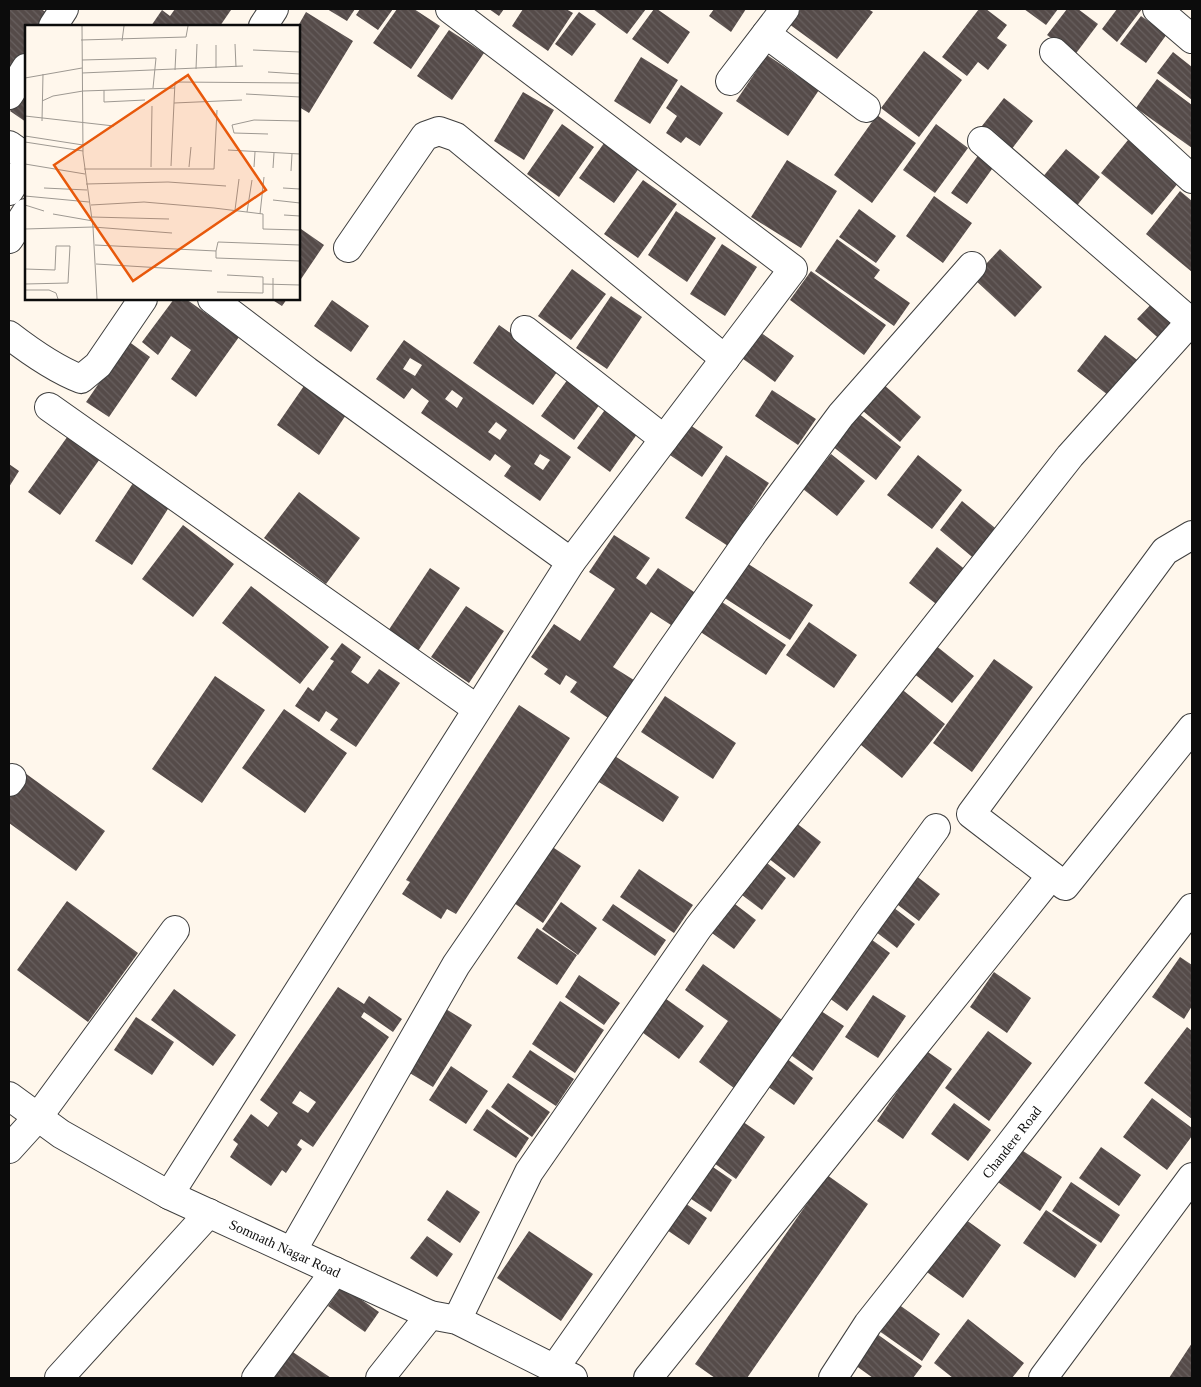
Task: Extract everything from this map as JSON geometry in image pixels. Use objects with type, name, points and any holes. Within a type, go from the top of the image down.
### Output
[{"type":"street","points":[[54,25],[64,9]]},
{"type":"street","points":[[264,25],[274,9]]},
{"type":"street","points":[[169,1195],[571,562],[793,269],[450,9]]},
{"type":"street","points":[[730,81],[785,9]]},
{"type":"street","points":[[1157,9],[1192,39]]},
{"type":"street","points":[[766,34],[866,108]]},
{"type":"street","points":[[1054,52],[1192,179]]},
{"type":"street","points":[[9,95],[25,70]]},
{"type":"street","points":[[348,248],[425,136],[439,131],[456,137],[725,359]]},
{"type":"street","points":[[457,1320],[530,1172],[698,928],[1070,456],[1192,321],[982,142]]},
{"type":"street","points":[[9,144],[25,156]]},
{"type":"street","points":[[9,191],[25,166]]},
{"type":"street","points":[[9,239],[25,215]]},
{"type":"street","points":[[292,1251],[456,965],[657,671],[754,532],[841,415],[972,266]]},
{"type":"street","points":[[14,348],[81,379],[98,365],[142,300]]},
{"type":"street","points":[[213,300],[571,562]]},
{"type":"street","points":[[525,330],[664,439]]},
{"type":"street","points":[[49,407],[477,709]]},
{"type":"street","points":[[1192,535],[1165,551],[971,814],[1065,886],[1192,728]]},
{"type":"street","points":[[563,1374],[869,920],[936,828]]},
{"type":"street","points":[[648,1378],[1051,876]]},
{"type":"street","name":"Chandere Road","points":[[833,1378],[868,1324],[998,1160],[1192,908]]},
{"type":"street","points":[[9,1149],[38,1117],[175,930]]},
{"type":"street","name":"Somnath Nagar Road","points":[[9,1096],[61,1134],[169,1195],[430,1315],[457,1320],[563,1374]]},
{"type":"street","points":[[1043,1378],[1192,1178]]},
{"type":"street","points":[[59,1378],[209,1213]]},
{"type":"street","points":[[256,1378],[335,1271]]},
{"type":"street","points":[[380,1378],[430,1315]]},
{"type":"building","points":[[9,9],[41,9],[55,18],[51,25],[25,25],[25,64],[9,75]]},
{"type":"building","points":[[175,9],[231,10],[221,25],[152,25],[162,10],[170,16]]},
{"type":"building","points":[[327,9],[355,9],[347,21]]},
{"type":"building","points":[[360,9],[393,9],[378,30],[356,15]]},
{"type":"building","points":[[397,9],[414,9],[440,26],[411,69],[373,43]]},
{"type":"building","points":[[489,9],[504,9],[499,16]]},
{"type":"building","points":[[523,9],[566,9],[573,13],[548,51],[512,26]]},
{"type":"building","points":[[593,9],[646,9],[627,34]]},
{"type":"building","points":[[654,9],[657,9],[690,32],[668,64],[632,39]]},
{"type":"building","points":[[714,9],[746,9],[731,32],[709,16]]},
{"type":"building","points":[[801,9],[868,9],[873,12],[837,59],[789,24]]},
{"type":"building","points":[[979,9],[986,9],[1007,25],[997,38],[1007,45],[988,70],[978,62],[967,76],[942,57]]},
{"type":"building","points":[[1024,9],[1058,9],[1046,25]]},
{"type":"building","points":[[1067,9],[1078,9],[1098,24],[1074,56],[1047,35]]},
{"type":"building","points":[[1117,9],[1142,9],[1117,42],[1102,29]]},
{"type":"building","points":[[306,12],[353,41],[309,113],[300,108],[299,25]]},
{"type":"building","points":[[579,12],[596,24],[572,56],[555,44]]},
{"type":"building","points":[[1141,16],[1167,34],[1146,63],[1120,44]]},
{"type":"building","points":[[449,30],[484,53],[452,100],[417,76]]},
{"type":"building","points":[[924,51],[962,80],[919,137],[881,108]]},
{"type":"building","points":[[1173,52],[1192,67],[1192,100],[1157,73]]},
{"type":"building","points":[[767,55],[819,90],[788,136],[736,101]]},
{"type":"building","points":[[641,57],[678,80],[650,124],[614,101]]},
{"type":"building","points":[[1157,79],[1192,105],[1192,148],[1136,108]]},
{"type":"building","points":[[681,85],[723,113],[700,146],[686,137],[681,143],[666,133],[677,116],[666,108]]},
{"type":"building","points":[[25,89],[25,121],[10,111]]},
{"type":"building","points":[[523,92],[554,110],[524,160],[494,141]]},
{"type":"building","points":[[1004,98],[1033,121],[1008,154],[978,131]]},
{"type":"building","points":[[877,115],[916,143],[872,203],[834,175]]},
{"type":"building","points":[[562,124],[594,147],[559,197],[527,174]]},
{"type":"building","points":[[936,124],[968,148],[935,193],[903,170]]},
{"type":"building","points":[[607,139],[642,164],[614,203],[579,178]]},
{"type":"building","points":[[1128,140],[1179,182],[1152,215],[1101,173]]},
{"type":"building","points":[[1066,149],[1100,177],[1075,208],[1041,179]]},
{"type":"building","points":[[982,150],[997,162],[967,204],[951,193]]},
{"type":"building","points":[[787,160],[837,191],[801,248],[751,217]]},
{"type":"building","points":[[643,180],[677,204],[638,258],[604,234]]},
{"type":"building","points":[[1180,191],[1192,201],[1192,272],[1146,234]]},
{"type":"building","points":[[934,196],[972,223],[943,263],[906,236]]},
{"type":"building","points":[[859,209],[896,236],[876,263],[839,237]]},
{"type":"building","points":[[676,211],[716,238],[687,282],[648,255]]},
{"type":"building","points":[[301,229],[324,245],[300,281]]},
{"type":"building","points":[[837,239],[880,270],[874,278],[910,303],[894,326],[815,271]]},
{"type":"building","points":[[722,244],[757,267],[725,316],[690,294]]},
{"type":"building","points":[[1000,249],[1042,287],[1015,317],[973,278]]},
{"type":"building","points":[[572,269],[606,294],[571,340],[538,316]]},
{"type":"building","points":[[811,271],[886,325],[864,355],[790,300]]},
{"type":"building","points":[[611,296],[642,317],[607,369],[576,348]]},
{"type":"building","points":[[1157,298],[1184,323],[1165,344],[1137,319]]},
{"type":"building","points":[[173,300],[187,300],[239,337],[196,397],[171,379],[191,350],[171,336],[158,355],[142,342]]},
{"type":"building","points":[[273,300],[286,300],[282,306]]},
{"type":"building","points":[[332,300],[369,326],[351,352],[314,326]]},
{"type":"building","points":[[499,325],[560,368],[533,405],[473,363]]},
{"type":"building","points":[[757,330],[794,356],[775,382],[739,356]]},
{"type":"building","points":[[1105,335],[1145,366],[1117,402],[1077,371]]},
{"type":"building","points":[[404,340],[571,457],[540,501],[504,476],[511,466],[495,454],[490,461],[421,413],[429,401],[412,388],[404,399],[376,379]],"holes":[[[410,358],[422,365],[415,376],[403,369]],[[452,390],[463,398],[457,408],[445,399]],[[496,422],[507,430],[500,440],[488,432]],[[540,454],[550,460],[543,470],[534,464]]]},
{"type":"building","points":[[128,341],[150,357],[109,417],[86,402]]},
{"type":"building","points":[[568,379],[600,404],[574,440],[541,416]]},
{"type":"building","points":[[306,383],[348,412],[319,455],[277,425]]},
{"type":"building","points":[[884,385],[921,417],[900,442],[863,411]]},
{"type":"building","points":[[772,390],[816,419],[798,445],[755,416]]},
{"type":"building","points":[[607,407],[640,430],[610,472],[577,448]]},
{"type":"building","points":[[858,413],[901,447],[876,480],[832,446]]},
{"type":"building","points":[[687,423],[723,447],[702,477],[667,453]]},
{"type":"building","points":[[70,433],[102,456],[60,515],[28,492]]},
{"type":"building","points":[[831,454],[865,481],[837,516],[803,489]]},
{"type":"building","points":[[726,455],[769,483],[728,546],[685,518]]},
{"type":"building","points":[[918,455],[962,490],[932,529],[887,495]]},
{"type":"building","points":[[9,464],[19,471],[9,487]]},
{"type":"building","points":[[139,474],[175,498],[132,565],[95,541]]},
{"type":"building","points":[[299,492],[360,538],[326,584],[264,538]]},
{"type":"building","points":[[962,501],[1000,532],[977,561],[940,530]]},
{"type":"building","points":[[183,525],[234,564],[193,617],[142,579]]},
{"type":"building","points":[[614,535],[650,558],[636,578],[646,585],[658,568],[697,594],[674,627],[651,612],[613,667],[637,682],[611,720],[570,692],[577,682],[566,675],[560,685],[544,674],[548,669],[531,657],[554,624],[580,641],[615,589],[589,572]]},
{"type":"building","points":[[937,547],[972,575],[944,610],[909,583]]},
{"type":"building","points":[[742,560],[813,605],[790,640],[720,595]]},
{"type":"building","points":[[430,568],[460,588],[414,657],[384,637]]},
{"type":"building","points":[[251,586],[329,647],[300,684],[222,623]]},
{"type":"building","points":[[719,600],[786,645],[766,675],[699,631]]},
{"type":"building","points":[[466,606],[504,631],[469,683],[431,657]]},
{"type":"building","points":[[809,622],[857,655],[834,688],[786,655]]},
{"type":"building","points":[[342,643],[361,657],[351,672],[368,684],[379,669],[400,683],[356,747],[330,730],[338,719],[326,711],[319,722],[295,706],[308,687],[313,691],[334,661],[330,659]]},
{"type":"building","points":[[935,645],[974,676],[952,703],[913,673]]},
{"type":"building","points":[[994,659],[1033,687],[972,772],[933,743]]},
{"type":"building","points":[[215,676],[265,710],[202,803],[152,769]]},
{"type":"building","points":[[894,683],[945,724],[902,778],[851,737]]},
{"type":"building","points":[[665,696],[736,743],[713,779],[641,732]]},
{"type":"building","points":[[519,705],[570,738],[456,914],[447,909],[441,919],[402,894],[410,882],[406,880]]},
{"type":"building","points":[[284,709],[347,753],[305,813],[242,768]]},
{"type":"building","points":[[610,753],[679,797],[663,822],[594,779]]},
{"type":"building","points":[[25,773],[105,831],[76,871],[9,823],[9,794]]},
{"type":"building","points":[[791,819],[821,842],[794,878],[764,855]]},
{"type":"building","points":[[551,846],[581,866],[543,923],[514,903]]},
{"type":"building","points":[[763,860],[786,878],[762,910],[738,892]]},
{"type":"building","points":[[639,869],[693,905],[674,933],[620,897]]},
{"type":"building","points":[[911,872],[940,894],[919,921],[890,899]]},
{"type":"building","points":[[727,898],[756,920],[734,949],[705,928]]},
{"type":"building","points":[[67,901],[138,953],[88,1022],[17,970]]},
{"type":"building","points":[[885,901],[915,924],[897,948],[867,925]]},
{"type":"building","points":[[561,902],[597,928],[578,955],[542,929]]},
{"type":"building","points":[[613,904],[666,940],[655,956],[602,920]]},
{"type":"building","points":[[537,928],[577,955],[557,985],[517,958]]},
{"type":"building","points":[[864,934],[890,953],[847,1011],[821,992]]},
{"type":"building","points":[[1180,957],[1192,965],[1192,1006],[1184,1019],[1152,997]]},
{"type":"building","points":[[703,964],[782,1020],[734,1088],[699,1062],[728,1021],[685,990]]},
{"type":"building","points":[[994,972],[1031,998],[1007,1033],[970,1007]]},
{"type":"building","points":[[579,975],[620,1003],[604,1025],[565,997]]},
{"type":"building","points":[[338,987],[364,1004],[369,996],[402,1019],[393,1032],[364,1012],[361,1017],[389,1037],[313,1147],[301,1139],[297,1145],[302,1149],[286,1173],[282,1170],[271,1186],[230,1157],[238,1144],[233,1140],[251,1114],[268,1127],[278,1113],[260,1100]],"holes":[[[300,1091],[316,1102],[308,1113],[292,1103]]]},
{"type":"building","points":[[174,989],[236,1035],[213,1066],[151,1020]]},
{"type":"building","points":[[873,995],[906,1016],[878,1058],[845,1037]]},
{"type":"building","points":[[662,996],[704,1026],[679,1059],[639,1030]]},
{"type":"building","points":[[560,1001],[604,1030],[575,1073],[532,1044]]},
{"type":"building","points":[[441,1006],[472,1025],[433,1087],[403,1069]]},
{"type":"building","points":[[818,1009],[844,1026],[813,1071],[788,1053]]},
{"type":"building","points":[[136,1017],[174,1042],[152,1075],[114,1050]]},
{"type":"building","points":[[1187,1027],[1192,1031],[1192,1119],[1144,1083]]},
{"type":"building","points":[[988,1031],[1032,1063],[989,1121],[945,1088]]},
{"type":"building","points":[[918,1045],[952,1069],[903,1139],[877,1121],[905,1080],[898,1075]]},
{"type":"building","points":[[530,1050],[574,1079],[556,1106],[512,1077]]},
{"type":"building","points":[[779,1053],[813,1078],[794,1105],[760,1081]]},
{"type":"building","points":[[451,1066],[488,1091],[466,1124],[429,1100]]},
{"type":"building","points":[[508,1083],[550,1112],[532,1137],[491,1107]]},
{"type":"building","points":[[1152,1098],[1192,1128],[1192,1136],[1167,1170],[1123,1137]]},
{"type":"building","points":[[954,1103],[991,1130],[968,1161],[931,1134]]},
{"type":"building","points":[[487,1109],[529,1138],[516,1158],[473,1130]]},
{"type":"building","points":[[736,1117],[765,1137],[736,1179],[707,1158]]},
{"type":"building","points":[[1014,1145],[1062,1177],[1040,1211],[992,1178]]},
{"type":"building","points":[[1101,1147],[1141,1175],[1119,1206],[1079,1178]]},
{"type":"building","points":[[704,1161],[732,1180],[711,1212],[682,1193]]},
{"type":"building","points":[[827,1175],[868,1204],[747,1378],[715,1378],[695,1364]]},
{"type":"building","points":[[1071,1182],[1120,1215],[1101,1243],[1052,1211]]},
{"type":"building","points":[[447,1190],[480,1212],[460,1243],[427,1220]]},
{"type":"building","points":[[679,1199],[707,1218],[689,1245],[661,1226]]},
{"type":"building","points":[[1046,1210],[1097,1245],[1075,1278],[1023,1243]]},
{"type":"building","points":[[962,1217],[1001,1245],[963,1298],[924,1270]]},
{"type":"building","points":[[529,1231],[593,1274],[561,1321],[497,1278]]},
{"type":"building","points":[[427,1236],[453,1254],[437,1277],[410,1258]]},
{"type":"building","points":[[342,1286],[379,1312],[365,1332],[328,1306]]},
{"type":"building","points":[[891,1299],[940,1334],[922,1361],[872,1326]]},
{"type":"building","points":[[968,1319],[1024,1363],[1012,1378],[953,1378],[934,1363]]},
{"type":"building","points":[[870,1329],[922,1366],[913,1378],[873,1378],[848,1360]]},
{"type":"building","points":[[1192,1343],[1192,1378],[1169,1378]]},
{"type":"building","points":[[284,1346],[331,1378],[262,1378]]}]
